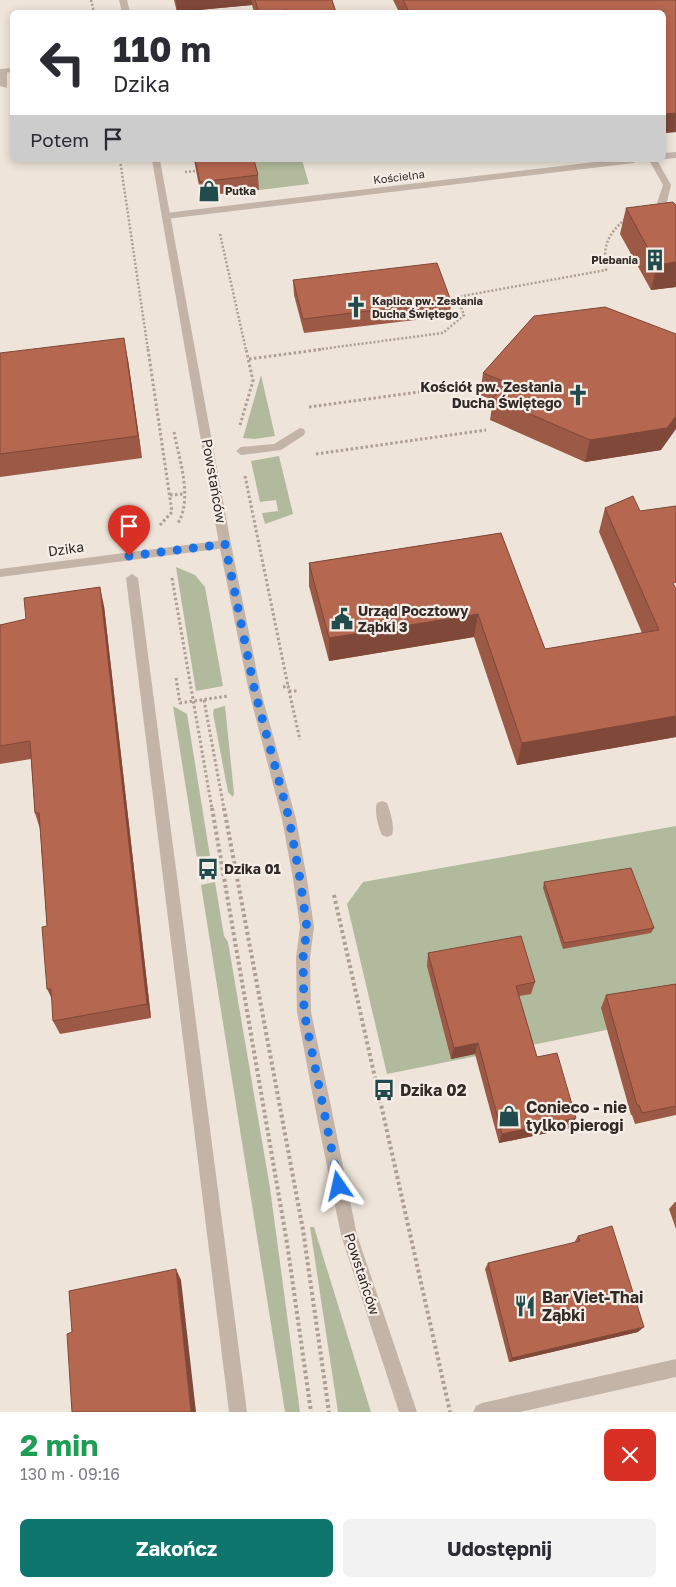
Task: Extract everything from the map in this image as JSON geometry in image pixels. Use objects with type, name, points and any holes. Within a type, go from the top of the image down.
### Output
[{"type":"street","points":[[2,71],[4,86]]},
{"type":"street","name":"Powstańców","points":[[156,162],[225,544],[255,692],[289,818],[300,879],[307,928],[303,958],[304,1012],[344,1211],[349,1235],[408,1412]]},
{"type":"street","name":"Kościelna","points":[[166,216],[617,162]]},
{"type":"street","points":[[654,162],[667,185],[661,206],[673,227]]},
{"type":"street","points":[[241,451],[277,447],[300,432]]},
{"type":"street","name":"Dzika","points":[[0,573],[225,544]]},
{"type":"street","points":[[132,578],[238,1412]]},
{"type":"street","points":[[382,807],[387,831]]},
{"type":"street","points":[[482,1412],[676,1368]]},
{"type":"path","points":[[120,162],[172,512],[159,527]]},
{"type":"path","points":[[185,172],[196,171]]},
{"type":"path","points":[[249,359],[443,333],[464,315],[457,297],[606,270],[604,250],[611,232],[640,205],[663,199]]},
{"type":"path","points":[[234,208],[240,231],[219,234],[253,381],[238,433],[289,691],[302,747]]},
{"type":"path","points":[[302,408],[470,385]]},
{"type":"path","points":[[173,425],[184,494],[184,512],[180,520],[168,530],[165,537],[287,1243],[311,1412]]},
{"type":"path","points":[[316,454],[486,430]]},
{"type":"path","points":[[192,702],[288,686]]},
{"type":"path","points":[[289,691],[298,691]]},
{"type":"path","points":[[204,700],[303,1230],[329,1412]]},
{"type":"path","points":[[334,892],[450,1412]]},
{"type":"green space","points":[[252,162],[303,162],[309,184],[259,190]]},
{"type":"green space","points":[[261,375],[275,436],[255,439],[243,438]]},
{"type":"green space","points":[[279,456],[293,514],[265,524],[262,513],[278,511],[276,500],[260,502],[251,461]]},
{"type":"green space","points":[[176,567],[195,575],[205,587],[223,686],[196,691]]},
{"type":"green space","points":[[173,706],[187,714],[210,856],[197,858]]},
{"type":"green space","points":[[225,706],[233,797],[228,792],[213,713],[214,709]]},
{"type":"green space","points":[[676,826],[676,1016],[387,1074],[347,904],[363,882]]},
{"type":"green space","points":[[215,882],[224,936],[228,942],[270,1188],[300,1412],[285,1412],[201,885]]},
{"type":"green space","points":[[310,1227],[314,1227],[371,1412],[338,1412]]},
{"type":"building","points":[[255,0],[332,0],[335,10],[287,10],[258,10]]},
{"type":"building","points":[[403,0],[676,0],[676,113],[666,114],[666,10],[408,10]]},
{"type":"building","points":[[195,162],[255,162],[258,175],[200,182]]},
{"type":"building","points":[[673,202],[676,205],[676,262],[657,265],[626,208]]},
{"type":"building","points":[[437,263],[451,301],[303,319],[293,280]]},
{"type":"building","name":"Kościół pw. Zesłania Ducha Świętego","points":[[605,307],[676,334],[676,416],[667,428],[590,440],[493,398],[508,383],[483,373],[534,316]]},
{"type":"building","points":[[124,338],[138,436],[0,454],[0,353]]},
{"type":"building","points":[[633,496],[640,511],[676,506],[676,582],[673,583],[676,589],[676,716],[522,743],[478,614],[329,638],[309,563],[501,533],[545,649],[659,630],[605,508]]},
{"type":"building","points":[[100,587],[147,1004],[53,1021],[51,989],[47,989],[42,927],[47,926],[39,813],[35,813],[30,741],[0,746],[0,625],[26,619],[24,598]]},
{"type":"building","points":[[631,868],[654,928],[564,943],[544,882]]},
{"type":"building","points":[[521,936],[535,982],[516,986],[537,1057],[557,1053],[576,1118],[502,1134],[478,1043],[454,1048],[428,953]]},
{"type":"building","points":[[676,984],[676,1106],[642,1113],[639,1105],[637,1105],[606,995]]},
{"type":"building","points":[[612,1226],[644,1327],[512,1358],[488,1263],[580,1241],[578,1236]]},
{"type":"building","points":[[176,1269],[191,1412],[72,1412],[67,1334],[72,1332],[69,1291]]},
{"type":"place","name":"Putka","points":[[209,191]]},
{"type":"place","name":"Plebania","points":[[655,260]]},
{"type":"place","name":"Kaplica pw. Zesłania Ducha Świętego","points":[[356,307]]},
{"type":"place","name":"Kościół pw. Zesłania Ducha Świętego","points":[[578,395]]},
{"type":"place","name":"Urząd Pocztowy Ząbki 3","points":[[342,619]]},
{"type":"place","name":"Dzika 01","points":[[208,869]]},
{"type":"place","name":"Dzika 02","points":[[384,1090]]},
{"type":"place","name":"Conieco - nie tylko pierogi","points":[[509,1116]]},
{"type":"place","name":"Bar Viet-Thai Ząbki","points":[[525,1306]]},
{"type":"route","points":[[129,556],[225,544],[255,692],[289,818],[300,879],[307,928],[303,958],[304,1012],[339,1186]]}]
